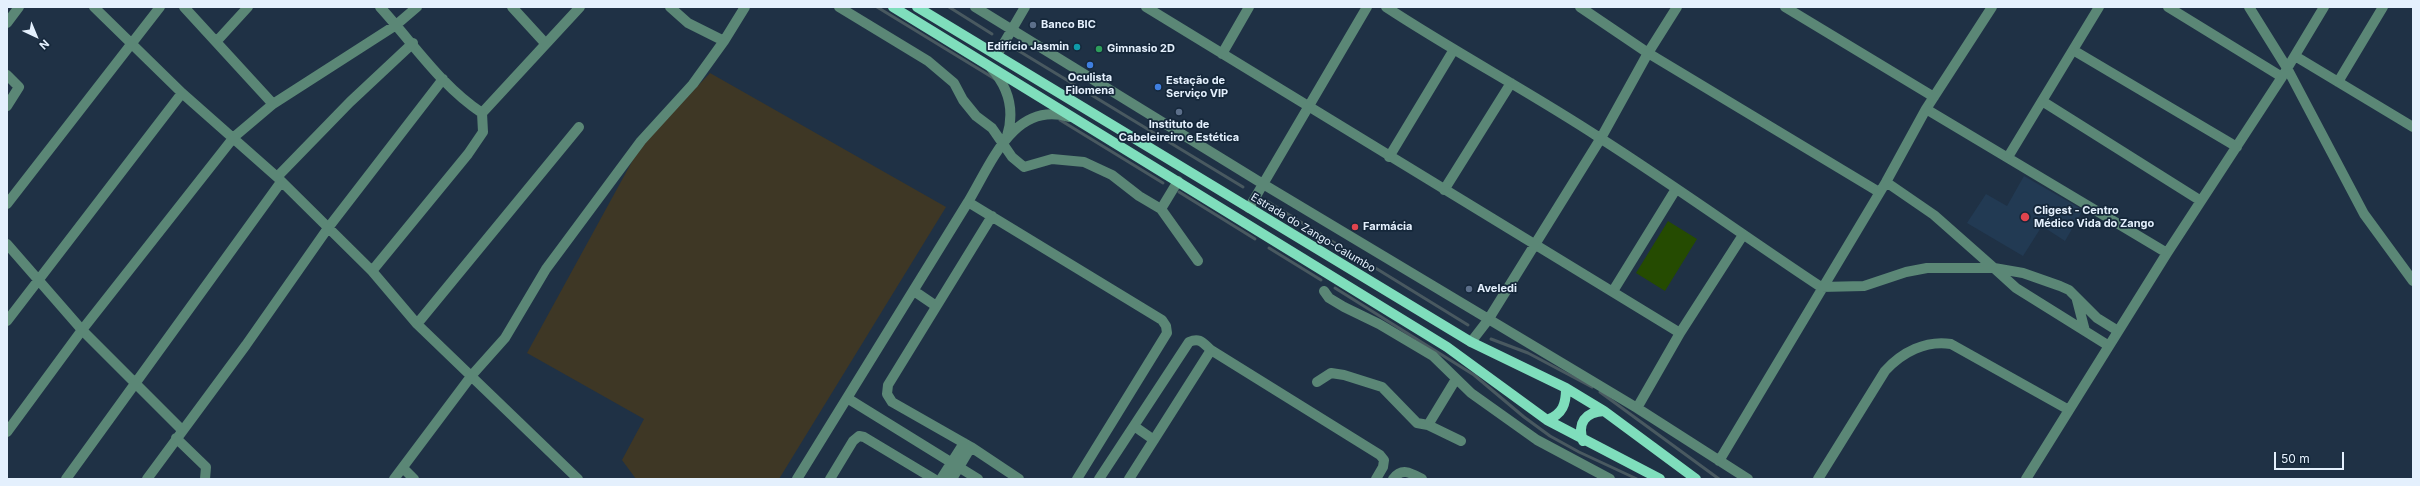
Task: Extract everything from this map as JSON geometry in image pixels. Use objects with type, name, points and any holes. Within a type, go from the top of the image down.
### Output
[{"type":"main road","points":[[893,7],[1078,120],[1175,186],[1462,357],[1546,420],[1583,441],[1660,479]]},
{"type":"main road","name":"Estrada do Zango-Calumbo","points":[[917,7],[1471,342],[1566,388],[1604,411],[1696,479]]},
{"type":"main road","points":[[1546,420],[1556,416],[1563,409],[1566,401],[1566,388]]},
{"type":"main road","points":[[1583,441],[1580,427],[1582,420],[1595,411],[1604,411]]},
{"type":"street","points":[[7,23],[19,7]]},
{"type":"street","points":[[94,7],[132,42],[182,93],[234,137],[279,179],[372,272],[417,324],[578,479]]},
{"type":"street","points":[[7,204],[160,7]]},
{"type":"street","points":[[184,7],[273,104]]},
{"type":"street","points":[[216,42],[248,7]]},
{"type":"street","points":[[380,7],[413,42],[443,79],[467,103],[482,113]]},
{"type":"street","points":[[7,432],[82,330],[234,137],[273,104],[396,24],[417,7]]},
{"type":"street","points":[[512,7],[545,43]]},
{"type":"street","points":[[372,272],[468,154],[483,132],[482,113],[545,43],[580,7]]},
{"type":"street","points":[[670,7],[688,23],[724,41]]},
{"type":"street","points":[[394,479],[472,376],[505,338],[546,269],[640,141],[693,84],[724,41],[745,7]]},
{"type":"street","points":[[839,7],[861,22],[928,61],[954,83],[963,100],[976,116],[1005,140],[1012,157],[1024,167],[1052,159],[1084,162],[1112,175],[1139,196],[1161,209],[1198,261]]},
{"type":"street","points":[[975,7],[1263,184],[1637,408],[1748,479]]},
{"type":"street","points":[[997,55],[1025,7]]},
{"type":"street","points":[[1146,7],[1389,157],[1613,291],[1680,333]]},
{"type":"street","points":[[1222,54],[1249,7]]},
{"type":"street","points":[[1249,208],[1367,7]]},
{"type":"street","points":[[1386,7],[1453,51],[1511,83],[1601,138],[1821,287],[1864,286],[1906,272],[1927,268],[1994,268],[2024,273],[2069,290],[2097,318],[2118,331]]},
{"type":"street","points":[[1570,7],[1582,9],[1648,52],[1879,192]]},
{"type":"street","points":[[1471,342],[1488,320],[1601,138],[1648,52],[1670,7]]},
{"type":"street","points":[[1648,52],[1677,7]]},
{"type":"street","points":[[1785,7],[1934,97]]},
{"type":"street","points":[[2008,157],[2100,7]]},
{"type":"street","points":[[2168,7],[2285,73]]},
{"type":"street","points":[[2249,7],[2364,214],[2413,281]]},
{"type":"street","points":[[2026,479],[2167,253],[2285,73],[2324,7]]},
{"type":"street","points":[[2338,82],[2383,7]]},
{"type":"street","points":[[1719,461],[1821,287],[1886,182],[1926,109],[1990,8]]},
{"type":"street","points":[[66,479],[135,385],[279,179],[350,102],[413,42]]},
{"type":"street","points":[[2073,50],[2237,147]]},
{"type":"street","points":[[1389,157],[1453,51]]},
{"type":"street","points":[[2295,56],[2413,127]]},
{"type":"street","points":[[797,479],[914,291],[1005,140],[1012,121],[1010,99],[1002,81],[990,66]]},
{"type":"street","points":[[7,75],[19,87],[7,106]]},
{"type":"street","points":[[147,479],[246,345],[328,228],[443,79]]},
{"type":"street","points":[[1444,190],[1511,83]]},
{"type":"street","points":[[7,321],[182,93]]},
{"type":"street","points":[[2042,101],[2201,201]]},
{"type":"street","points":[[1926,109],[2167,253]]},
{"type":"street","points":[[1005,140],[1019,125],[1035,116],[1057,114],[1078,120]]},
{"type":"street","points":[[417,324],[579,127]]},
{"type":"street","points":[[1886,182],[1934,215],[2016,288],[2109,346]]},
{"type":"street","points":[[1161,209],[1175,186]]},
{"type":"street","points":[[1613,291],[1676,189]]},
{"type":"street","points":[[968,202],[1162,320],[1166,326],[1166,333],[1076,479]]},
{"type":"street","points":[[992,216],[888,385],[887,394],[892,402],[968,445],[1019,479]]},
{"type":"street","points":[[1637,408],[1680,333],[1743,235]]},
{"type":"street","points":[[7,244],[82,330],[135,385],[179,434],[206,467],[205,479]]},
{"type":"street","points":[[914,291],[936,306]]},
{"type":"street","points":[[1324,291],[1329,298],[1344,307],[1379,324],[1433,356],[1471,392],[1537,440],[1610,479]]},
{"type":"street","points":[[2076,298],[2085,331]]},
{"type":"street","points":[[2064,318],[2097,318]]},
{"type":"street","points":[[1099,479],[1190,342],[1199,340],[1211,350],[1380,455],[1384,460],[1383,468],[1376,479]]},
{"type":"street","points":[[1818,479],[1885,371],[1900,357],[1929,344],[1951,344],[2070,410]]},
{"type":"street","points":[[1130,479],[1211,350]]},
{"type":"street","points":[[1317,382],[1331,373],[1344,375],[1382,387],[1417,424],[1428,425],[1461,441]]},
{"type":"street","points":[[1428,425],[1456,379]]},
{"type":"street","points":[[847,398],[978,479]]},
{"type":"street","points":[[1134,426],[1154,440]]},
{"type":"street","points":[[830,479],[853,441],[859,436],[864,437],[934,479]]},
{"type":"street","points":[[941,479],[955,465],[968,445]]},
{"type":"street","points":[[952,479],[955,465]]},
{"type":"street","points":[[403,468],[414,479]]},
{"type":"street","points":[[1393,479],[1400,472],[1408,471],[1422,479]]},
{"type":"shaded area","points":[[710,73],[946,207],[779,479],[636,479],[622,460],[644,419],[527,353],[640,147]]},
{"type":"shaded area","name":"Cligest - Centro Médico Vida do Zango","points":[[2024,176],[2083,210],[2065,241],[2042,226],[2023,256],[1967,223],[1986,194],[2007,206]]},
{"type":"green space","points":[[1668,221],[1697,239],[1665,291],[1636,273]]},
{"type":"waterway","points":[[877,7],[995,79]]},
{"type":"waterway","points":[[949,7],[992,34]]},
{"type":"waterway","points":[[1014,48],[1243,187]]},
{"type":"waterway","points":[[1060,120],[1163,183]]},
{"type":"waterway","points":[[1179,192],[1255,239]]},
{"type":"waterway","points":[[1265,200],[1468,325]]},
{"type":"waterway","points":[[1269,248],[1321,280]]},
{"type":"waterway","points":[[1335,288],[1474,375],[1524,417],[1550,436],[1579,452],[1637,479]]},
{"type":"waterway","points":[[1491,339],[1528,353],[1592,387]]},
{"type":"waterway","points":[[1600,392],[1719,479]]},
{"type":"place","name":"Banco BIC","points":[[1033,25]]},
{"type":"place","name":"Edifício Jasmin","points":[[1077,47]]},
{"type":"place","name":"Gimnasio 2D","points":[[1099,49]]},
{"type":"place","name":"Oculista Filomena","points":[[1090,65]]},
{"type":"place","name":"Estação de Serviço VIP","points":[[1158,87]]},
{"type":"place","name":"Instituto de Cabeleireiro e Estética","points":[[1179,112]]},
{"type":"place","name":"Cligest - Centro Médico Vida do Zango","points":[[2025,217]]},
{"type":"place","name":"Farmácia","points":[[1355,227]]},
{"type":"place","name":"Aveledi","points":[[1469,289]]}]
